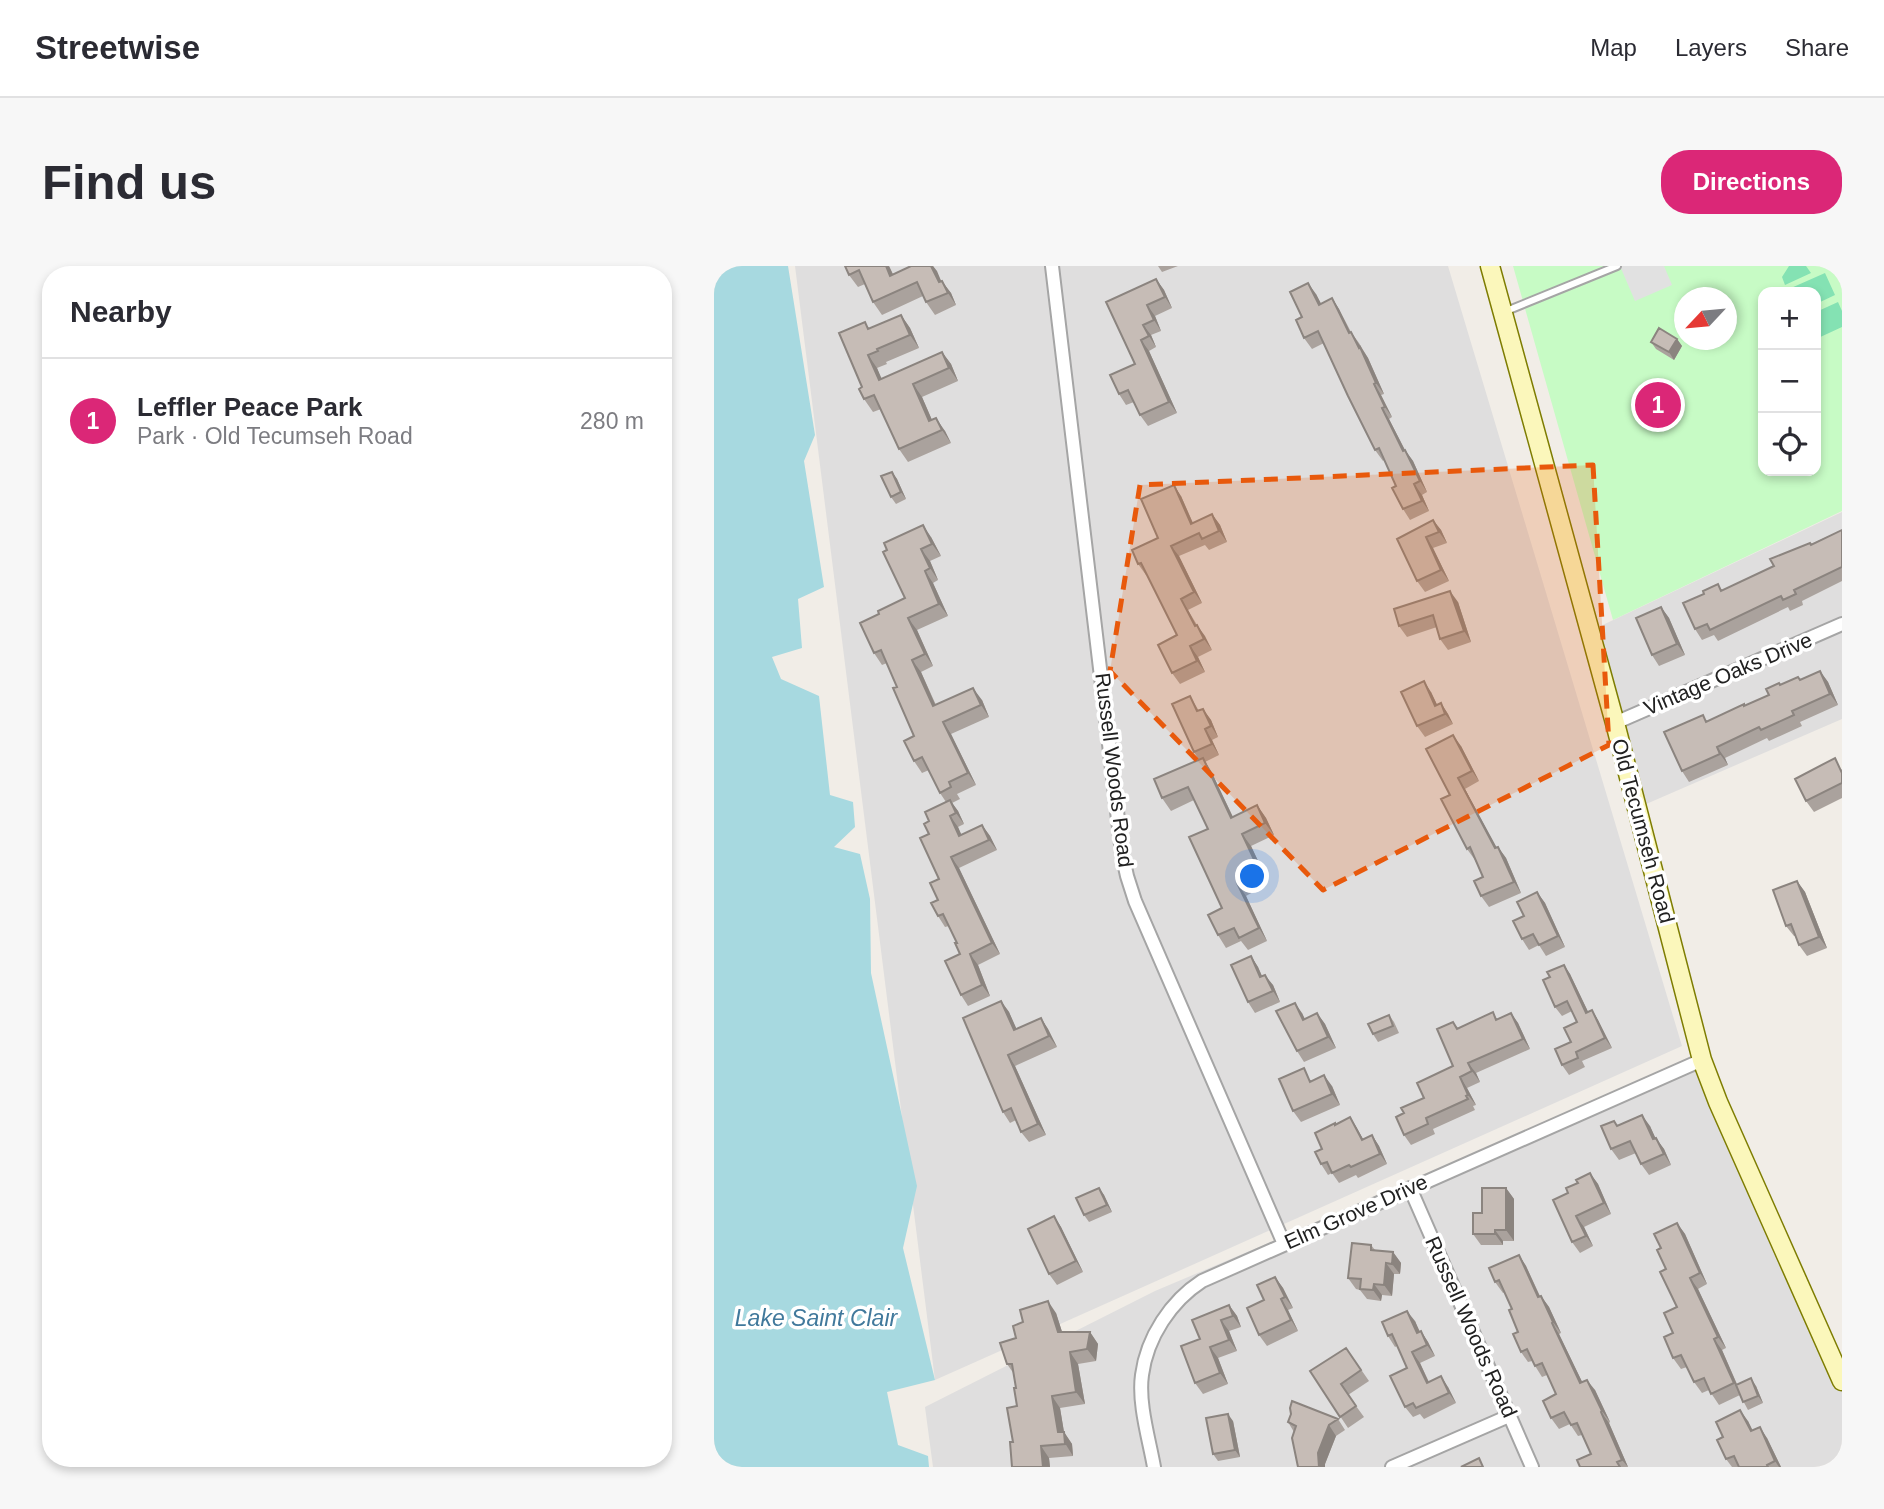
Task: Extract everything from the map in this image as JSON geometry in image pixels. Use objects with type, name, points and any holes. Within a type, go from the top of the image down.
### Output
[{"type":"main road","name":"Old Tecumseh Road","points":[[1490,266],[1615,723],[1702,1060],[1718,1102],[1842,1381]]},
{"type":"street","name":"Russell Woods Road","points":[[1052,266],[1127,876],[1135,901],[1284,1244]]},
{"type":"street","name":"Vintage Oaks Drive","points":[[1615,723],[1842,624]]},
{"type":"street","name":"Elm Grove Drive","points":[[1154,1467],[1143,1402],[1142,1376],[1147,1354],[1158,1328],[1186,1291],[1284,1244],[1702,1060]]},
{"type":"street","name":"Russell Woods Road","points":[[1410,1188],[1532,1467]]},
{"type":"street","points":[[1392,1467],[1509,1416]]},
{"type":"lane","points":[[1502,312],[1617,266]]},
{"type":"highlighted area","points":[[1593,465],[1609,745],[1323,890],[1110,671],[1140,485]]},
{"type":"shaded area","points":[[795,266],[1448,266],[1682,1046],[935,1380]]},
{"type":"shaded area","points":[[1620,266],[1664,266],[1672,285],[1635,301]]},
{"type":"shaded area","points":[[1842,512],[1842,719],[1637,808],[1590,631]]},
{"type":"shaded area","points":[[1702,1060],[1842,1375],[1842,1467],[933,1467],[925,1407],[1155,1291]]},
{"type":"green space","points":[[1513,266],[1842,266],[1842,511],[1613,620]]},
{"type":"green space","points":[[1789,266],[1806,266],[1811,273],[1785,285],[1782,277]]},
{"type":"green space","points":[[1825,273],[1835,295],[1821,302],[1821,287],[1793,287]]},
{"type":"green space","points":[[1838,302],[1842,311],[1842,327],[1821,337],[1821,310]]},
{"type":"water","name":"Lake Saint Clair","points":[[714,266],[788,266],[815,435],[804,461],[824,587],[798,599],[802,648],[772,657],[781,679],[819,696],[830,795],[853,802],[855,827],[834,847],[860,854],[870,899],[871,973],[917,1186],[903,1248],[935,1380],[887,1392],[898,1445],[928,1456],[929,1467],[714,1467]]},
{"type":"building","points":[[845,266],[886,266],[890,276],[911,266],[931,266],[948,293],[926,302],[917,282],[873,302],[859,270],[849,275]]},
{"type":"building","points":[[1156,279],[1165,297],[1147,305],[1154,320],[1143,325],[1149,336],[1141,340],[1169,402],[1140,415],[1128,390],[1119,394],[1110,375],[1135,364],[1106,302]]},
{"type":"building","points":[[1308,283],[1319,305],[1332,298],[1349,333],[1351,332],[1360,347],[1385,407],[1382,408],[1420,481],[1414,484],[1422,501],[1403,509],[1392,488],[1396,486],[1379,448],[1375,450],[1318,331],[1304,338],[1296,320],[1302,317],[1290,292]]},
{"type":"building","points":[[901,315],[910,335],[868,355],[879,380],[942,352],[949,368],[913,384],[929,421],[936,418],[942,430],[899,449],[874,395],[864,399],[859,389],[862,387],[839,333],[865,322],[868,329]]},
{"type":"building","points":[[1659,328],[1674,337],[1674,344],[1669,352],[1651,342]]},
{"type":"building","points":[[892,472],[901,492],[891,497],[881,476]]},
{"type":"building","points":[[1174,485],[1191,524],[1212,514],[1219,531],[1202,539],[1199,533],[1171,546],[1194,592],[1181,599],[1204,639],[1190,646],[1197,661],[1172,673],[1158,645],[1177,635],[1132,550],[1158,538],[1141,499]]},
{"type":"building","points":[[1433,520],[1439,532],[1426,537],[1441,570],[1417,581],[1397,539]]},
{"type":"building","points":[[923,525],[932,544],[921,549],[930,568],[925,571],[939,604],[908,618],[925,654],[912,660],[933,706],[973,688],[981,705],[943,722],[968,773],[949,782],[951,787],[940,793],[922,757],[914,761],[904,741],[914,736],[893,688],[897,687],[881,650],[874,653],[860,623],[905,598],[883,552],[887,550],[884,543]]},
{"type":"building","points":[[1842,530],[1842,567],[1794,590],[1796,594],[1783,600],[1781,596],[1710,630],[1707,624],[1695,629],[1683,603],[1704,594],[1703,591],[1718,584],[1721,591],[1774,566],[1770,559],[1810,543],[1811,545]]},
{"type":"building","points":[[1450,591],[1464,631],[1440,639],[1433,615],[1399,626],[1394,609]]},
{"type":"building","points":[[1661,607],[1677,644],[1652,655],[1636,618]]},
{"type":"building","points":[[1820,671],[1830,694],[1792,711],[1794,715],[1761,730],[1759,727],[1717,747],[1720,754],[1682,771],[1664,732],[1703,715],[1706,722],[1769,695],[1766,689],[1779,683],[1780,685],[1798,677],[1800,680]]},
{"type":"building","points":[[1424,681],[1435,706],[1441,703],[1445,714],[1417,726],[1401,692]]},
{"type":"building","points":[[1190,696],[1197,711],[1203,709],[1211,726],[1205,729],[1212,744],[1194,752],[1172,704]]},
{"type":"building","points":[[1453,735],[1472,771],[1458,778],[1495,848],[1498,847],[1514,882],[1481,896],[1474,881],[1483,877],[1470,847],[1467,849],[1441,799],[1450,795],[1426,749]]},
{"type":"building","points":[[1203,758],[1231,818],[1257,805],[1265,823],[1242,834],[1258,868],[1243,875],[1245,880],[1237,883],[1259,928],[1239,938],[1234,928],[1218,935],[1208,915],[1222,908],[1189,837],[1208,829],[1188,787],[1162,798],[1154,779]]},
{"type":"building","points":[[1835,758],[1842,773],[1842,783],[1806,801],[1795,779]]},
{"type":"building","points":[[950,800],[956,813],[950,816],[959,836],[982,825],[989,840],[951,857],[992,943],[970,954],[982,985],[961,995],[945,961],[960,954],[943,914],[938,916],[931,903],[938,900],[930,883],[939,879],[920,838],[929,834],[924,824],[929,821],[925,812]]},
{"type":"building","points":[[1797,881],[1819,937],[1799,945],[1791,924],[1786,926],[1773,890]]},
{"type":"building","points":[[1537,892],[1558,936],[1539,945],[1533,934],[1522,939],[1513,921],[1524,916],[1517,902]]},
{"type":"building","points":[[1251,956],[1260,977],[1265,975],[1273,991],[1248,1002],[1231,965]]},
{"type":"building","points":[[1564,965],[1586,1013],[1592,1010],[1605,1038],[1576,1052],[1578,1058],[1562,1065],[1555,1049],[1571,1042],[1564,1028],[1577,1022],[1567,1001],[1555,1007],[1543,980],[1550,977],[1547,972]]},
{"type":"building","points":[[1001,1001],[1014,1030],[1041,1018],[1049,1036],[1008,1055],[1038,1124],[1021,1132],[1011,1108],[1003,1112],[963,1018]]},
{"type":"building","points":[[1295,1003],[1303,1020],[1317,1013],[1328,1037],[1297,1051],[1276,1011]]},
{"type":"building","points":[[1493,1012],[1496,1020],[1511,1013],[1523,1039],[1468,1063],[1472,1071],[1460,1077],[1468,1099],[1426,1118],[1428,1124],[1404,1135],[1396,1117],[1404,1113],[1401,1108],[1424,1098],[1417,1083],[1453,1066],[1437,1029],[1453,1022],[1457,1029]]},
{"type":"building","points":[[1389,1015],[1393,1026],[1373,1034],[1368,1024]]},
{"type":"building","points":[[1304,1068],[1310,1082],[1324,1075],[1332,1094],[1293,1111],[1279,1079]]},
{"type":"building","points":[[1642,1115],[1653,1139],[1656,1138],[1664,1154],[1641,1164],[1630,1141],[1611,1149],[1601,1126],[1614,1121],[1617,1126]]},
{"type":"building","points":[[1350,1117],[1362,1140],[1372,1135],[1380,1154],[1332,1173],[1327,1162],[1321,1164],[1315,1152],[1322,1149],[1315,1133]]},
{"type":"building","points":[[1590,1173],[1604,1203],[1576,1216],[1586,1236],[1572,1242],[1553,1200],[1568,1193],[1566,1188],[1578,1183],[1576,1180]]},
{"type":"building","points":[[1099,1188],[1107,1205],[1084,1215],[1076,1198]]},
{"type":"building","points":[[1482,1188],[1506,1188],[1506,1230],[1495,1230],[1495,1234],[1473,1234],[1473,1213],[1482,1213]]},
{"type":"building","points":[[1054,1216],[1076,1261],[1049,1274],[1028,1229]]},
{"type":"building","points":[[1677,1223],[1700,1273],[1690,1278],[1718,1337],[1714,1339],[1734,1383],[1711,1394],[1704,1378],[1694,1382],[1681,1355],[1673,1358],[1664,1337],[1673,1333],[1664,1313],[1677,1307],[1660,1272],[1666,1269],[1657,1250],[1661,1248],[1654,1234]]},
{"type":"building","points":[[1352,1243],[1371,1245],[1371,1250],[1393,1252],[1392,1264],[1386,1263],[1384,1285],[1374,1284],[1373,1290],[1360,1289],[1361,1279],[1348,1278]]},
{"type":"building","points":[[1519,1255],[1538,1297],[1541,1296],[1580,1383],[1587,1380],[1602,1411],[1622,1460],[1617,1462],[1620,1467],[1580,1467],[1577,1460],[1591,1454],[1577,1423],[1571,1425],[1564,1412],[1551,1418],[1543,1401],[1556,1394],[1542,1363],[1535,1366],[1527,1349],[1521,1352],[1513,1334],[1518,1332],[1509,1310],[1512,1309],[1499,1280],[1495,1282],[1489,1268]]},
{"type":"building","points":[[1275,1277],[1285,1297],[1281,1299],[1291,1320],[1259,1335],[1247,1308],[1264,1300],[1257,1285]]},
{"type":"building","points":[[1048,1301],[1058,1332],[1090,1332],[1087,1349],[1070,1352],[1076,1392],[1052,1396],[1058,1432],[1064,1432],[1065,1444],[1041,1446],[1043,1467],[1012,1467],[1010,1442],[1013,1442],[1007,1408],[1017,1406],[1016,1388],[1012,1364],[1007,1364],[1000,1343],[1016,1338],[1013,1326],[1023,1322],[1020,1310]]},
{"type":"building","points":[[1229,1305],[1233,1316],[1221,1320],[1229,1340],[1210,1347],[1220,1373],[1195,1383],[1181,1346],[1200,1339],[1192,1320]]},
{"type":"building","points":[[1407,1311],[1417,1333],[1421,1331],[1427,1345],[1412,1352],[1427,1383],[1441,1376],[1449,1393],[1416,1408],[1413,1403],[1405,1407],[1390,1376],[1407,1368],[1392,1334],[1388,1336],[1382,1322]]},
{"type":"building","points":[[1346,1348],[1361,1370],[1341,1384],[1356,1406],[1340,1417],[1310,1371]]},
{"type":"building","points":[[1751,1378],[1758,1396],[1743,1402],[1736,1385]]},
{"type":"building","points":[[1292,1401],[1338,1419],[1329,1425],[1318,1453],[1319,1467],[1298,1467],[1292,1438],[1296,1426],[1288,1422]]},
{"type":"building","points":[[1740,1410],[1751,1431],[1760,1427],[1775,1461],[1767,1465],[1768,1467],[1739,1467],[1734,1456],[1726,1459],[1717,1440],[1723,1437],[1716,1422]]},
{"type":"building","points":[[1228,1414],[1235,1450],[1213,1454],[1206,1418]]},
{"type":"building","points":[[1479,1458],[1483,1467],[1461,1467]]},
{"type":"place","name":"Leffler Peace Park","points":[[1658,405]]}]
